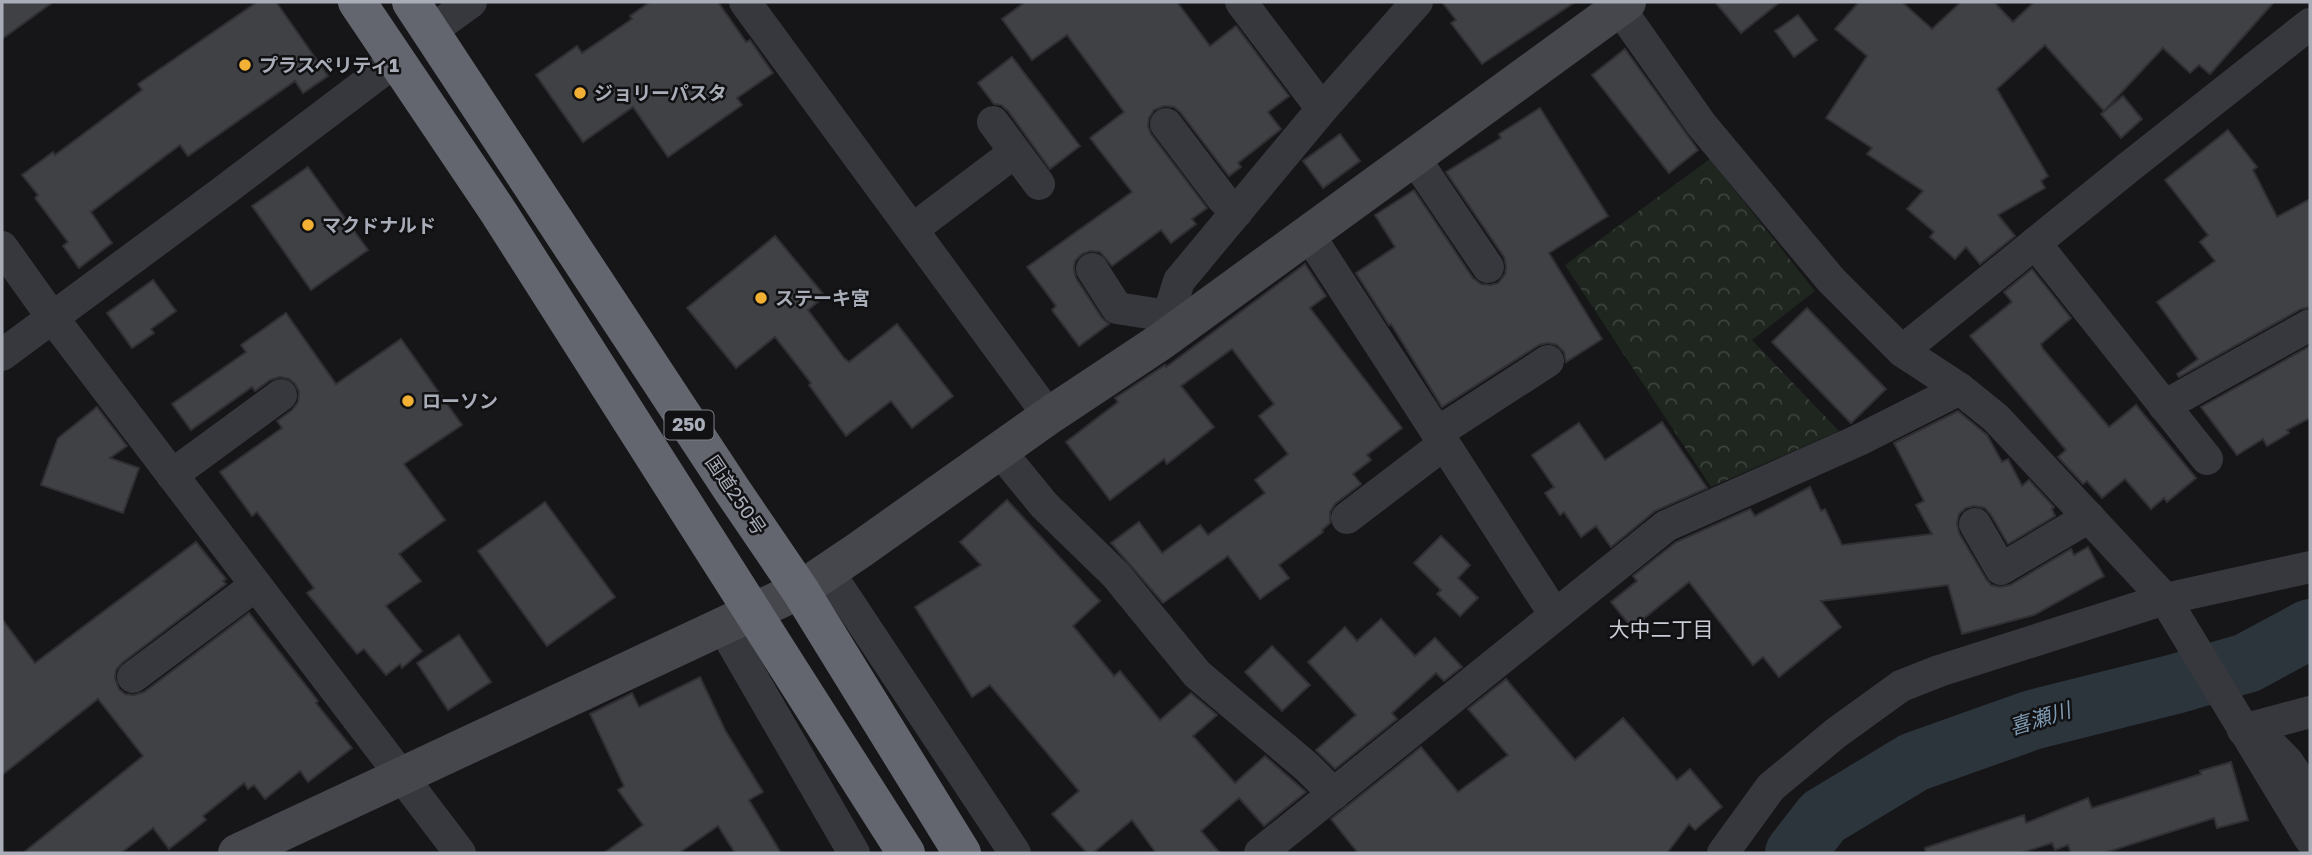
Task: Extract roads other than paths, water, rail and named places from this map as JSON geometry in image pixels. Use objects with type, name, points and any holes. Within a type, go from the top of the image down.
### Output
[{"type":"highway","name":"250","points":[[357,2],[499,213],[738,620],[906,853]]},
{"type":"highway","name":"国道250号","points":[[421,16],[732,491],[814,580],[962,853]]},
{"type":"street","points":[[421,16],[471,2]]},
{"type":"street","points":[[745,2],[1047,416]]},
{"type":"street","points":[[1241,2],[1322,109]]},
{"type":"street","points":[[1164,329],[1179,281],[1322,109],[1417,2]]},
{"type":"street","points":[[237,853],[738,620],[814,580],[1047,416],[1164,329],[1309,235],[1620,3],[1700,124],[1831,280],[1902,351],[1960,389],[1996,418],[2165,599],[2248,729],[2310,839]]},
{"type":"street","points":[[1902,351],[2310,24]]},
{"type":"street","points":[[2,355],[398,60]]},
{"type":"street","points":[[993,122],[1039,184]]},
{"type":"street","points":[[1166,124],[1222,198],[1237,212]]},
{"type":"street","points":[[913,229],[1015,152]]},
{"type":"street","points":[[1413,156],[1488,267]]},
{"type":"street","points":[[1309,235],[1555,615]]},
{"type":"street","points":[[2035,243],[2207,460]]},
{"type":"street","points":[[2,247],[52,317],[460,853]]},
{"type":"street","points":[[1093,269],[1117,308],[1164,329]]},
{"type":"street","points":[[2164,406],[2310,325]]},
{"type":"street","points":[[1347,519],[1441,438],[1548,361]]},
{"type":"street","points":[[1260,853],[1666,526],[1859,440],[1960,389]]},
{"type":"street","points":[[172,475],[281,395]]},
{"type":"street","points":[[999,450],[1044,505],[1116,575],[1197,674],[1334,794]]},
{"type":"street","points":[[1975,524],[2001,569],[2088,517]]},
{"type":"street","points":[[1723,853],[1770,787],[1836,733],[1901,686],[1939,671],[2165,599],[2310,567]]},
{"type":"street","points":[[814,580],[1015,853]]},
{"type":"street","points":[[133,677],[256,584]]},
{"type":"street","points":[[738,620],[854,853]]},
{"type":"street","points":[[2248,729],[2310,712]]},
{"type":"street","points":[[2248,729],[2287,761],[2310,795]]},
{"type":"waterway","name":"喜瀬川","points":[[1795,853],[1823,817],[1914,762],[2032,720],[2247,663],[2310,629]]},
{"type":"place","name":"プラスペリティ1","points":[[245,65]]},
{"type":"place","name":"ジョリーパスタ","points":[[580,93]]},
{"type":"place","name":"マクドナルド","points":[[308,225]]},
{"type":"place","name":"ステーキ宮","points":[[761,298]]},
{"type":"place","name":"ローソン","points":[[408,401]]},
{"type":"district","name":"大中二丁目","points":[[1661,630]]}]
